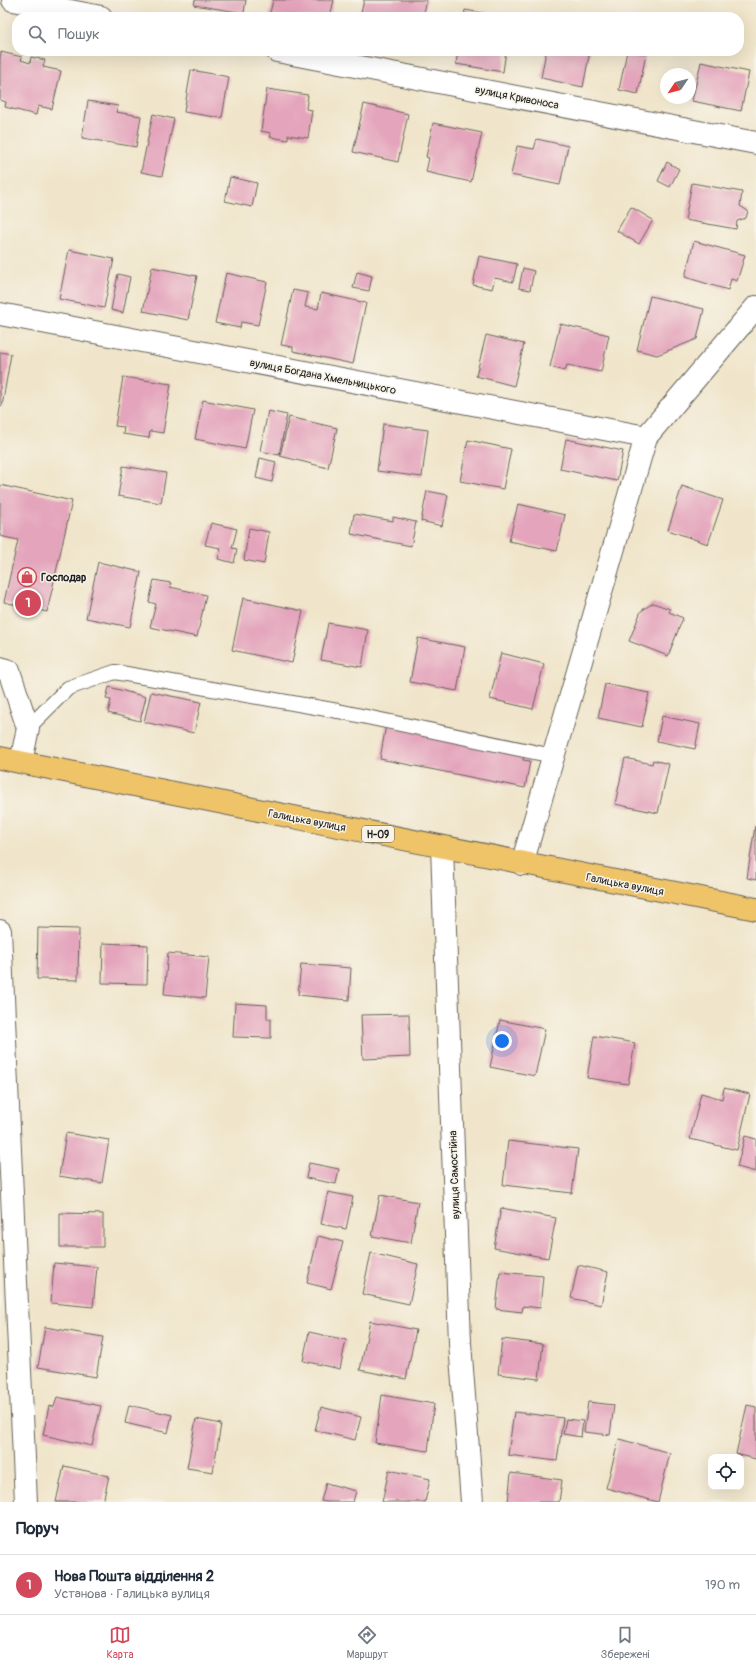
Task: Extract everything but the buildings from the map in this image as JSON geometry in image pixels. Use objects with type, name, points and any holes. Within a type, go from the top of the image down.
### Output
[{"type":"main road","name":"Галицька вулиця","points":[[10,760],[522,864],[756,909]]},
{"type":"street","points":[[13,0],[75,12]]},
{"type":"street","name":"вулиця Кривоноса","points":[[303,56],[756,143]]},
{"type":"street","points":[[522,864],[646,437],[756,307]]},
{"type":"street","name":"вулиця Богдана Хмельницького","points":[[0,314],[646,437]]},
{"type":"street","points":[[0,668],[9,671],[28,728],[10,760]]},
{"type":"street","name":"вулиця Самостійна","points":[[442,847],[460,1344],[472,1502]]},
{"type":"street","points":[[0,931],[26,1502]]},
{"type":"lane","points":[[28,728],[68,688],[115,672],[338,711],[553,756]]},
{"type":"place","name":"Господар","points":[[27,577]]},
{"type":"place","name":"Нова Пошта відділення 2","points":[[28,603]]}]
